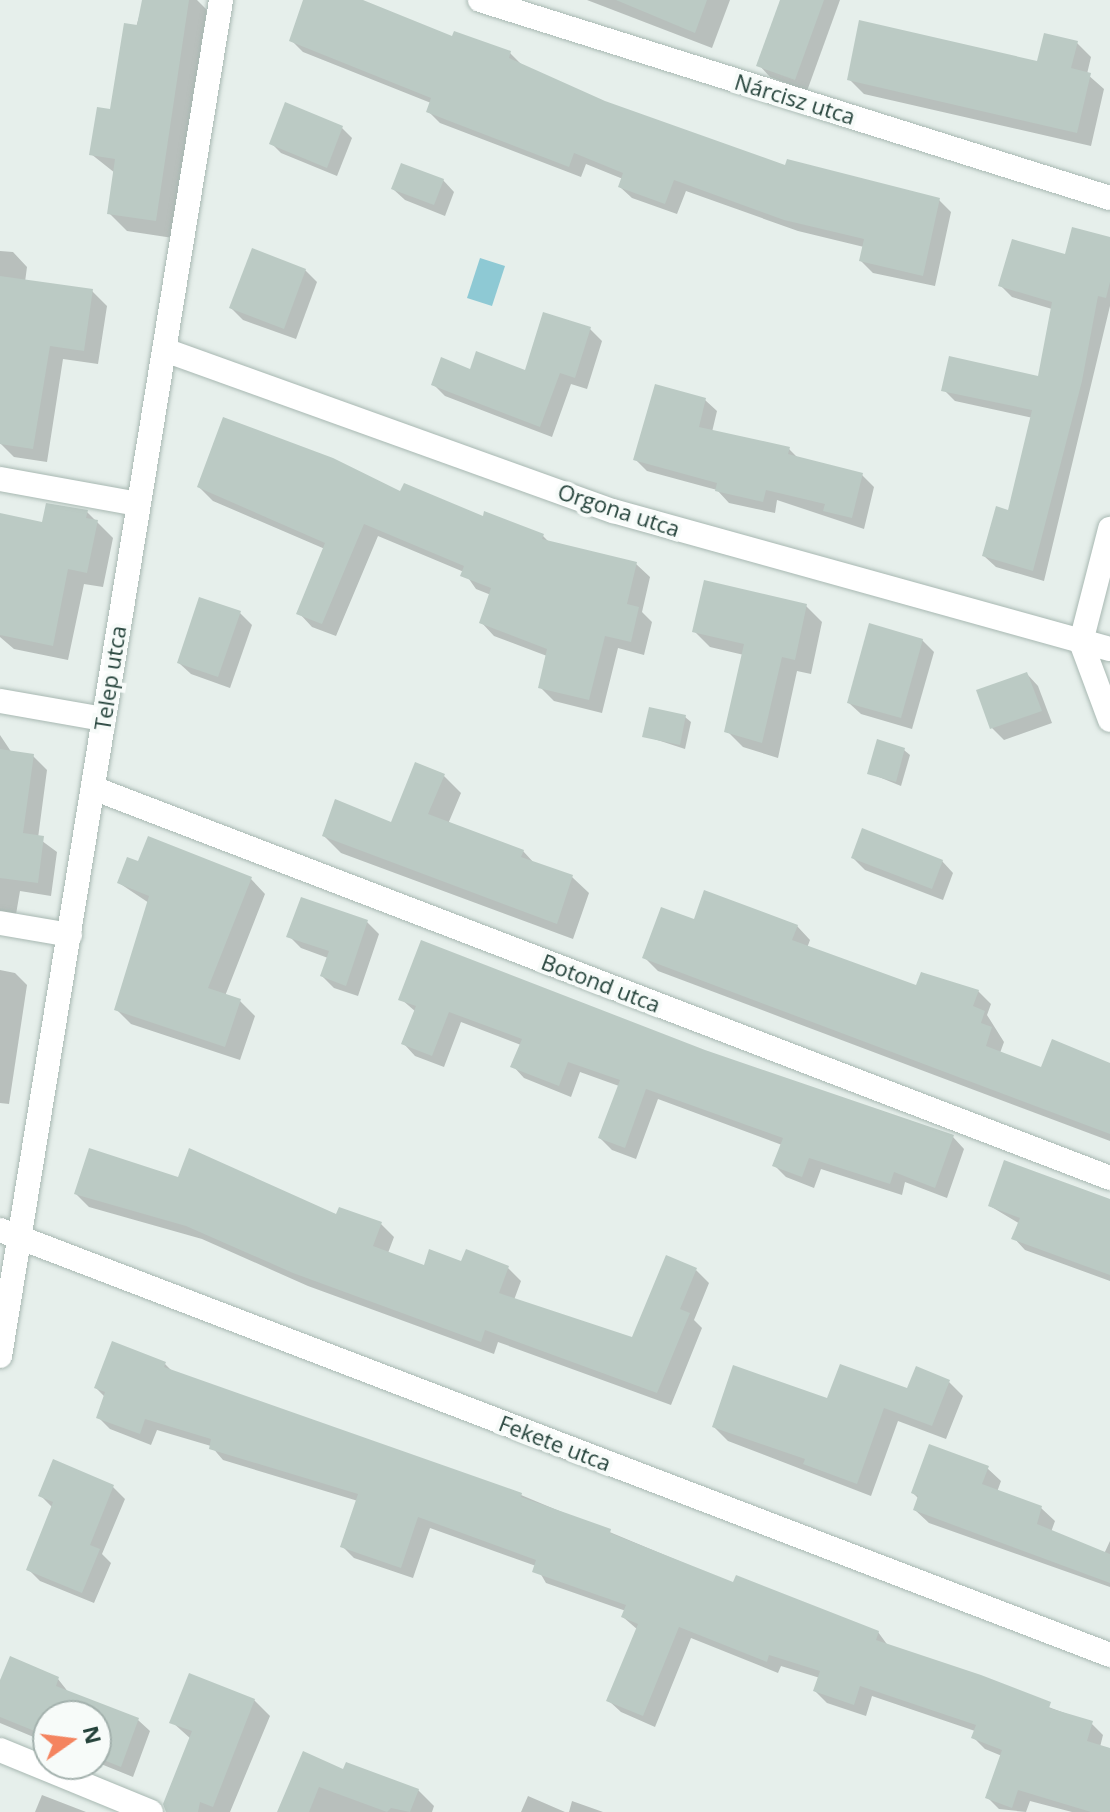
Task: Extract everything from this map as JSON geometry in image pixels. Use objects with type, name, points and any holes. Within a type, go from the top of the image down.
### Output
[{"type":"street","name":"Telep utca","points":[[0,1356],[11,1234],[70,935],[221,0]]},
{"type":"street","name":"Nárcisz utca","points":[[480,0],[1110,198]]},
{"type":"street","name":"Orgona utca","points":[[165,350],[613,511],[1110,649]]},
{"type":"street","points":[[0,479],[138,504]]},
{"type":"street","points":[[1110,529],[1081,642],[1110,720]]},
{"type":"street","points":[[0,701],[103,719]]},
{"type":"street","name":"Botond utca","points":[[93,788],[1110,1178]]},
{"type":"street","points":[[0,923],[70,935]]},
{"type":"street","name":"Fekete utca","points":[[11,1234],[1110,1655]]},
{"type":"street","points":[[0,1750],[151,1812]]},
{"type":"water","points":[[480,258],[505,266],[492,306],[467,298]]},
{"type":"building","points":[[142,0],[189,0],[156,221],[107,214],[115,159],[89,155],[97,107],[110,109],[124,23],[137,25]]},
{"type":"building","points":[[303,0],[363,0],[452,36],[454,31],[511,51],[509,58],[605,101],[785,165],[787,159],[940,198],[923,276],[859,261],[864,239],[784,220],[674,180],[665,204],[618,187],[623,173],[574,153],[569,167],[426,112],[431,98],[289,41]]},
{"type":"building","points":[[616,0],[707,0],[695,33]]},
{"type":"building","points":[[780,0],[824,0],[795,80],[756,66]]},
{"type":"building","points":[[859,20],[1037,61],[1044,33],[1078,41],[1071,68],[1091,73],[1077,133],[847,80]]},
{"type":"building","points":[[285,102],[343,126],[327,168],[269,144]]},
{"type":"building","points":[[401,163],[444,179],[434,205],[391,189]]},
{"type":"building","points":[[1072,227],[1110,237],[1110,282],[1106,298],[1098,296],[1082,381],[1033,571],[982,556],[996,506],[1008,510],[1032,410],[941,391],[949,356],[1038,376],[1052,302],[998,286],[1012,239],[1065,254]]},
{"type":"building","points":[[252,248],[306,269],[284,329],[229,308]]},
{"type":"building","points":[[0,276],[93,289],[84,351],[50,346],[33,449],[0,444]]},
{"type":"building","points":[[543,312],[591,327],[575,378],[560,373],[540,427],[431,385],[441,357],[470,369],[476,351],[525,370]]},
{"type":"building","points":[[655,384],[706,398],[699,427],[790,447],[788,454],[863,473],[852,518],[823,511],[825,504],[766,490],[763,502],[715,491],[717,483],[633,460]]},
{"type":"building","points":[[223,417],[333,458],[400,491],[404,483],[483,516],[484,511],[544,534],[542,539],[637,562],[627,604],[639,607],[631,642],[605,636],[589,700],[538,688],[547,649],[479,623],[491,588],[460,576],[464,566],[364,524],[322,624],[296,614],[325,543],[197,487]]},
{"type":"building","points":[[46,503],[88,510],[86,518],[98,520],[87,573],[68,569],[53,646],[0,635],[0,513],[42,522]]},
{"type":"building","points":[[704,580],[807,604],[795,660],[782,657],[762,743],[724,732],[744,644],[692,632]]},
{"type":"building","points":[[199,597],[241,611],[218,677],[177,663]]},
{"type":"building","points":[[869,623],[923,639],[901,718],[847,703]]},
{"type":"building","points":[[1027,672],[1042,711],[990,729],[976,690]]},
{"type":"building","points":[[649,707],[686,715],[680,745],[642,737]]},
{"type":"building","points":[[877,739],[905,748],[896,782],[867,774]]},
{"type":"building","points":[[0,749],[34,754],[23,833],[44,836],[38,883],[0,878]]},
{"type":"building","points":[[415,762],[445,774],[428,814],[524,850],[521,857],[573,875],[557,924],[322,836],[335,799],[391,822]]},
{"type":"building","points":[[862,828],[943,860],[932,889],[851,858]]},
{"type":"building","points":[[148,836],[252,877],[208,988],[241,999],[225,1047],[114,1010],[149,896],[117,883],[127,857],[138,861]]},
{"type":"building","points":[[704,890],[798,925],[792,940],[916,985],[921,972],[979,990],[973,1006],[985,1011],[981,1023],[992,1027],[986,1046],[1041,1067],[1052,1039],[1110,1063],[1110,1134],[642,958],[661,907],[694,919]]},
{"type":"building","points":[[301,897],[368,920],[346,986],[320,976],[329,951],[286,937]]},
{"type":"building","points":[[421,940],[705,1050],[954,1135],[935,1188],[894,1172],[890,1184],[809,1158],[802,1177],[772,1166],[783,1138],[646,1089],[625,1148],[598,1138],[620,1080],[568,1062],[559,1086],[510,1067],[522,1039],[449,1012],[432,1056],[401,1044],[416,1006],[398,1000]]},
{"type":"building","points":[[89,1148],[178,1177],[189,1148],[336,1214],[339,1207],[382,1222],[373,1246],[424,1265],[429,1249],[461,1261],[466,1249],[509,1266],[499,1293],[632,1337],[666,1255],[697,1268],[680,1309],[690,1313],[657,1393],[485,1330],[481,1342],[293,1273],[186,1226],[74,1194]]},
{"type":"building","points":[[1004,1160],[1110,1199],[1110,1275],[1011,1239],[1020,1218],[988,1206]]},
{"type":"building","points":[[112,1341],[166,1362],[164,1367],[522,1493],[521,1497],[611,1529],[610,1533],[733,1582],[736,1575],[879,1631],[876,1640],[981,1675],[1051,1702],[1049,1708],[1093,1721],[1087,1741],[1110,1748],[1110,1812],[1091,1812],[1018,1790],[1012,1808],[985,1798],[1002,1750],[971,1738],[976,1725],[860,1686],[854,1705],[813,1691],[820,1671],[769,1655],[767,1662],[679,1627],[643,1716],[606,1701],[638,1624],[621,1617],[626,1605],[532,1572],[536,1560],[418,1517],[401,1568],[340,1547],[358,1494],[209,1449],[211,1439],[145,1419],[140,1434],[96,1418],[105,1392],[94,1388]]},
{"type":"building","points":[[840,1364],[907,1388],[916,1366],[950,1380],[932,1426],[884,1408],[857,1484],[803,1464],[805,1459],[712,1427],[733,1365],[827,1398]]},
{"type":"building","points":[[929,1444],[989,1466],[982,1484],[1042,1506],[1037,1524],[1110,1554],[1110,1583],[913,1510],[918,1496],[911,1493]]},
{"type":"building","points":[[53,1459],[114,1485],[90,1545],[100,1549],[82,1593],[26,1570],[53,1502],[38,1496]]},
{"type":"building","points":[[10,1656],[59,1677],[56,1686],[92,1700],[32,1700],[32,1730],[0,1717],[0,1680]]},
{"type":"building","points":[[189,1673],[255,1699],[213,1807],[200,1802],[198,1812],[166,1812],[163,1804],[192,1731],[169,1723]]},
{"type":"building","points":[[112,1708],[139,1718],[121,1767],[112,1763]]},
{"type":"building","points":[[303,1751],[343,1769],[346,1762],[419,1789],[410,1812],[391,1808],[387,1812],[319,1787],[309,1812],[277,1812]]}]
